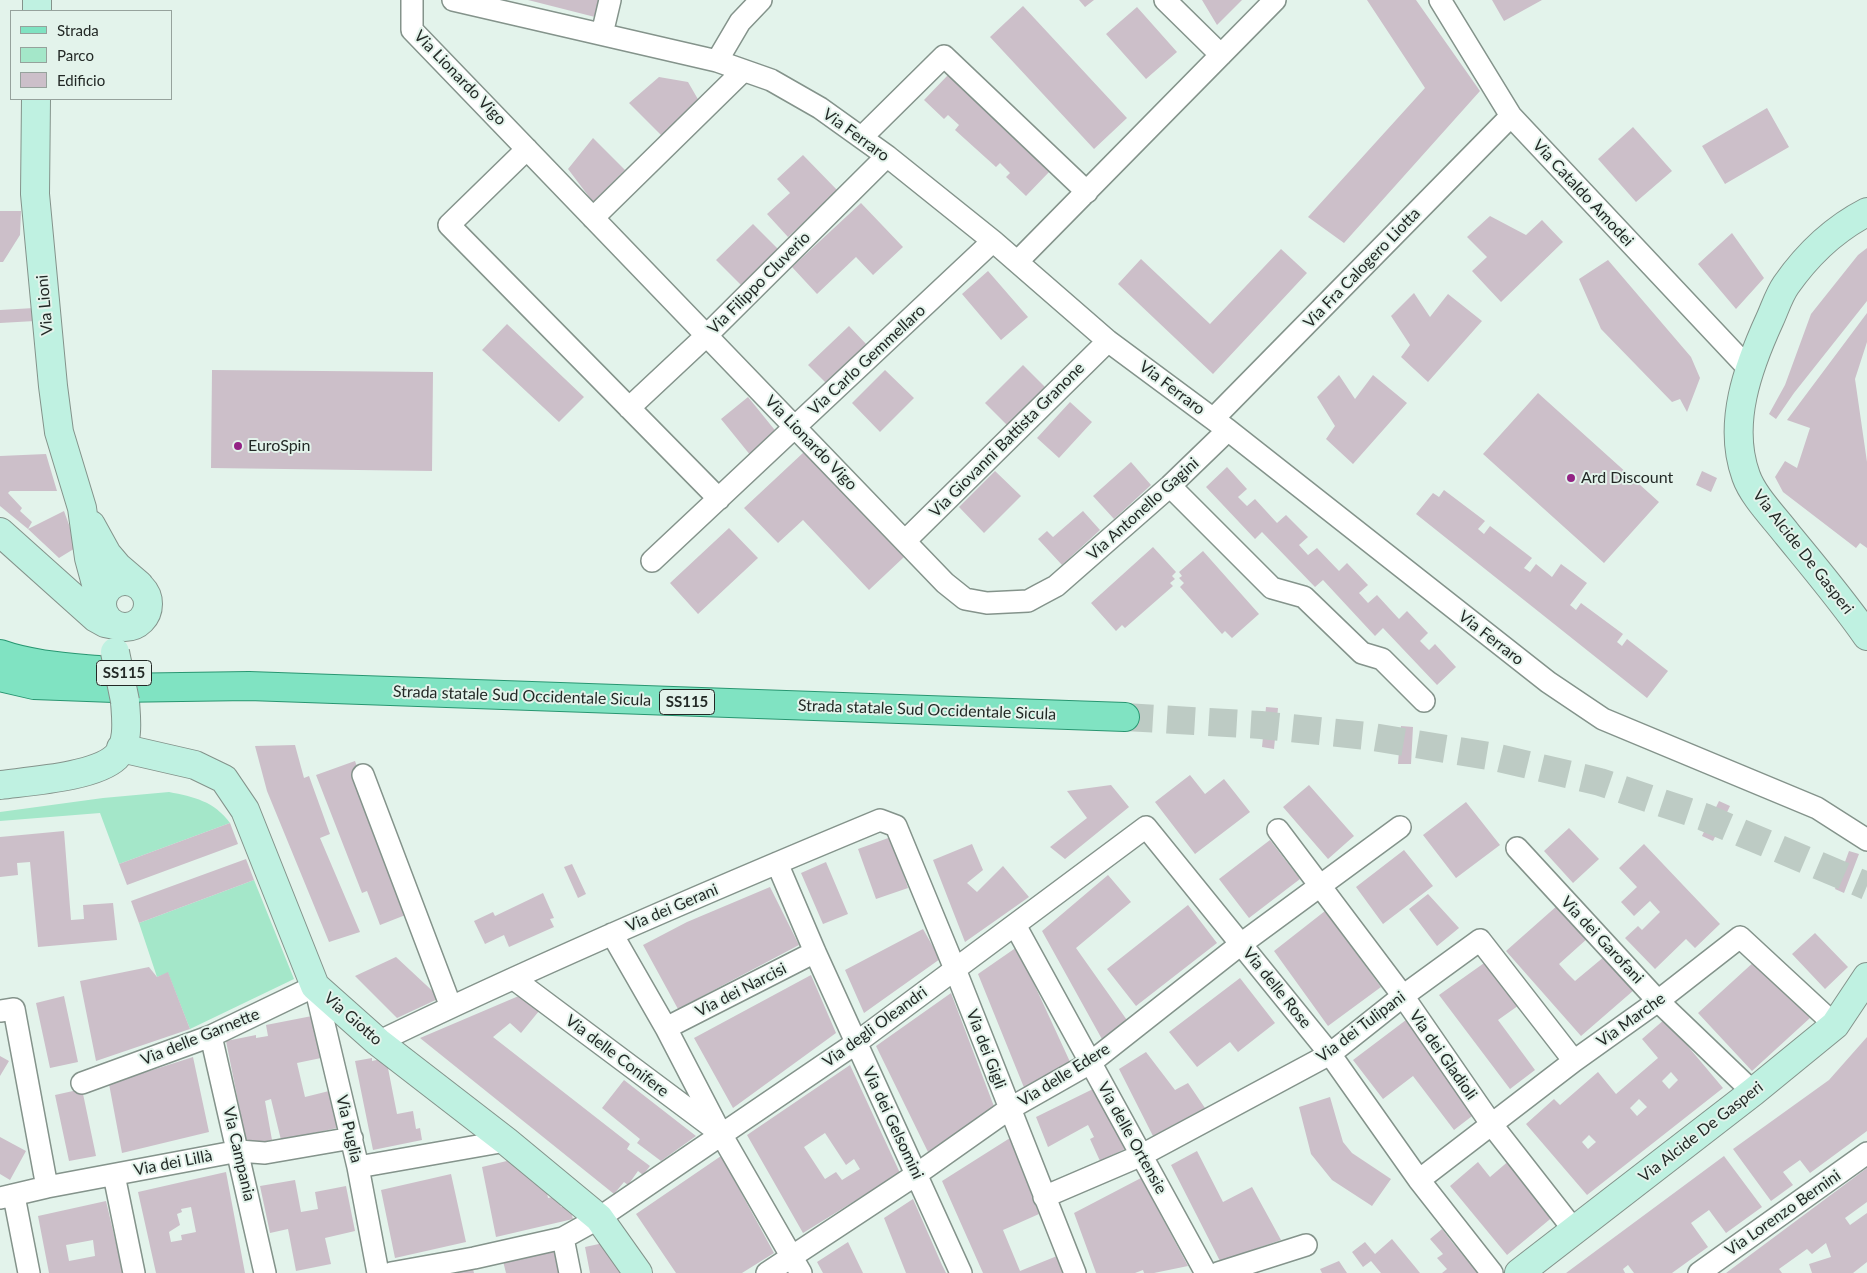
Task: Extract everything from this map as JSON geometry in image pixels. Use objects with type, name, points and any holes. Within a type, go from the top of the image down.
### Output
[{"type":"main road","name":"Strada statale Sud Occidentale Sicula","points":[[0,654],[47,665],[249,686]]},
{"type":"main road","name":"Strada statale Sud Occidentale Sicula","points":[[0,677],[34,685],[114,688],[249,686],[1125,717]]},
{"type":"street","name":"Via Lionardo Vigo","points":[[412,0],[412,30],[946,583],[965,598],[987,603],[1028,601],[1056,586]]},
{"type":"street","name":"Via Ferraro","points":[[453,0],[717,61],[771,80],[820,108],[887,156],[1018,261],[1108,341],[1220,425],[1548,682],[1603,719],[1817,808],[1867,840]]},
{"type":"street","points":[[602,34],[610,0]]},
{"type":"street","points":[[717,61],[740,22],[760,0]]},
{"type":"street","points":[[1165,0],[1221,56]]},
{"type":"street","points":[[1018,261],[1275,0]]},
{"type":"street","name":"Via Cataldo Amodei","points":[[1440,0],[1511,116],[1749,369]]},
{"type":"street","points":[[862,138],[944,56],[1087,192]]},
{"type":"street","points":[[593,218],[743,71]]},
{"type":"street","name":"Via Lioni","points":[[36,100],[35,194],[53,386],[59,432],[82,508]]},
{"type":"street","name":"Via Fra Calogero Liotta","points":[[1220,425],[1511,116]]},
{"type":"street","points":[[528,149],[449,225],[719,499]]},
{"type":"street","name":"Via Filippo Cluverio","points":[[629,408],[706,336],[887,156]]},
{"type":"street","name":"Via Alcide De Gasperi","points":[[1867,212],[1832,234],[1806,260],[1786,286],[1749,369],[1740,407],[1738,448],[1746,477],[1763,505],[1867,636]]},
{"type":"street","name":"Via Carlo Gemmellaro","points":[[652,560],[993,241]]},
{"type":"street","name":"Via Giovanni Battista Granone","points":[[906,540],[1108,341]]},
{"type":"street","name":"Via Antonello Gagini","points":[[1056,586],[1170,486],[1220,425]]},
{"type":"street","points":[[1170,486],[1272,588],[1304,597],[1362,653],[1382,659],[1424,701]]},
{"type":"street","points":[[82,508],[90,558],[113,604]]},
{"type":"street","points":[[0,785],[85,772],[117,756],[125,738],[125,701],[116,652],[113,604],[118,567],[107,554],[82,508]]},
{"type":"street","points":[[0,532],[54,576],[113,604]]},
{"type":"street","points":[[54,576],[82,572],[90,558]]},
{"type":"street","points":[[0,684],[34,685]]},
{"type":"street","name":"Via Giotto","points":[[121,748],[195,765],[224,779],[245,810],[315,986],[378,1042],[506,1141],[598,1218],[638,1273]]},
{"type":"street","points":[[363,775],[451,1007]]},
{"type":"street","name":"Via dei Gerani","points":[[378,1042],[612,934],[776,863],[880,820],[896,826]]},
{"type":"street","name":"Via dei Gigli","points":[[896,826],[955,969],[1075,1273]]},
{"type":"street","name":"Via degli Oleandri","points":[[391,1273],[476,1266],[563,1238],[598,1218],[856,1043],[1146,827]]},
{"type":"street","name":"Via delle Rose","points":[[1146,827],[1330,1054],[1419,1180],[1492,1273]]},
{"type":"street","name":"Via delle Edere","points":[[767,1273],[797,1265],[917,1174],[1009,1109],[1090,1063],[1241,944],[1400,827]]},
{"type":"street","name":"Via dei Gladioli","points":[[1278,830],[1403,996],[1492,1126],[1574,1230]]},
{"type":"street","name":"Via dei Garofani","points":[[1517,848],[1658,1001],[1753,1092]]},
{"type":"street","name":"Via dei Gelsomini","points":[[776,863],[856,1043],[962,1273]]},
{"type":"street","name":"Via delle Ortensie","points":[[1015,925],[1206,1273]]},
{"type":"street","name":"Via delle Conifere","points":[[612,934],[666,1028],[721,1134],[797,1265]]},
{"type":"street","name":"Via Marche","points":[[1419,1180],[1492,1126],[1574,1061],[1658,1001],[1740,937],[1835,1026]]},
{"type":"street","name":"Via dei Tulipani","points":[[1044,1197],[1142,1155],[1330,1054],[1403,996],[1480,940],[1574,1061]]},
{"type":"street","name":"Via dei Narcisi","points":[[666,1028],[815,952]]},
{"type":"street","name":"Via Alcide De Gasperi","points":[[1526,1271],[1574,1230],[1753,1092],[1835,1026],[1867,977]]},
{"type":"street","name":"Via delle Conifere","points":[[514,979],[721,1134]]},
{"type":"street","name":"Via delle Garnette","points":[[82,1083],[211,1036],[315,986]]},
{"type":"street","name":"Via Puglia","points":[[315,986],[352,1138],[378,1273]]},
{"type":"street","points":[[0,1011],[14,1009],[47,1187]]},
{"type":"street","name":"Via Campania","points":[[211,1036],[239,1151],[265,1273]]},
{"type":"street","name":"Via dei Lillà","points":[[7,1197],[47,1187],[239,1151],[265,1153],[352,1138]]},
{"type":"street","points":[[358,1167],[506,1141]]},
{"type":"street","name":"Via Lorenzo Bernini","points":[[1699,1273],[1867,1153]]},
{"type":"street","name":"Via dei Lillà","points":[[114,1174],[134,1273]]},
{"type":"street","points":[[7,1197],[29,1273]]},
{"type":"street","points":[[563,1238],[570,1273]]},
{"type":"street","points":[[1218,1273],[1306,1245]]},
{"type":"green space","points":[[169,792],[203,801],[217,810],[230,823],[119,864],[100,813],[0,821],[0,812],[103,798]]},
{"type":"green space","points":[[254,880],[294,979],[190,1029],[168,973],[157,977],[139,923]]},
{"type":"building","points":[[528,0],[599,0],[595,17]]},
{"type":"building","points":[[1079,0],[1094,0],[1085,7]]},
{"type":"building","points":[[1202,0],[1242,0],[1217,25]]},
{"type":"building","points":[[1367,0],[1416,0],[1480,91],[1344,243],[1308,217],[1425,88]]},
{"type":"building","points":[[1492,0],[1542,0],[1504,21]]},
{"type":"building","points":[[1023,6],[1127,118],[1094,149],[990,37]]},
{"type":"building","points":[[1137,7],[1177,52],[1146,79],[1106,34]]},
{"type":"building","points":[[948,75],[1050,171],[1026,196],[1006,177],[1010,173],[1000,163],[996,167],[955,130],[959,125],[948,115],[944,119],[924,100]]},
{"type":"building","points":[[659,77],[688,82],[699,101],[663,137],[629,103]]},
{"type":"building","points":[[1767,108],[1789,147],[1725,184],[1702,146]]},
{"type":"building","points":[[1633,127],[1672,171],[1636,202],[1598,159]]},
{"type":"building","points":[[593,138],[625,170],[593,202],[568,169]]},
{"type":"building","points":[[803,155],[838,191],[788,237],[767,214],[790,193],[777,179]]},
{"type":"building","points":[[861,203],[903,247],[873,275],[856,257],[817,294],[792,267]]},
{"type":"building","points":[[0,211],[21,211],[20,235],[3,262],[0,262]]},
{"type":"building","points":[[1490,216],[1526,235],[1542,220],[1563,242],[1501,302],[1472,271],[1487,257],[1467,237]]},
{"type":"building","points":[[753,224],[779,250],[742,286],[716,260]]},
{"type":"building","points":[[1732,233],[1764,278],[1736,309],[1698,264]]},
{"type":"building","points":[[1867,248],[1867,301],[1794,393],[1776,419],[1769,414],[1785,385],[1811,314],[1858,255]]},
{"type":"building","points":[[1281,249],[1307,273],[1213,374],[1118,284],[1141,259],[1210,324]]},
{"type":"building","points":[[1608,260],[1691,357],[1700,378],[1687,412],[1680,399],[1672,402],[1601,329],[1579,279]]},
{"type":"building","points":[[988,271],[1028,317],[1001,340],[962,294]]},
{"type":"building","points":[[1414,293],[1430,317],[1448,294],[1482,321],[1428,382],[1401,357],[1410,345],[1391,316]]},
{"type":"building","points":[[34,308],[35,321],[0,323],[0,310]]},
{"type":"building","points":[[1867,313],[1867,342],[1855,379],[1867,462],[1867,548],[1860,543],[1856,548],[1783,492],[1775,477],[1785,461],[1797,468],[1810,428],[1787,420]]},
{"type":"building","points":[[507,324],[584,397],[559,422],[482,350]]},
{"type":"building","points":[[849,326],[867,345],[827,384],[808,365]]},
{"type":"building","points":[[1023,365],[1047,389],[1009,427],[985,403]]},
{"type":"building","points":[[212,370],[433,372],[432,471],[211,468]]},
{"type":"building","points":[[885,370],[914,398],[880,432],[852,403]]},
{"type":"building","points":[[1339,375],[1355,399],[1373,375],[1407,403],[1353,464],[1326,439],[1335,426],[1317,397]]},
{"type":"building","name":"Ard Discount","points":[[1538,393],[1659,502],[1604,563],[1483,454]]},
{"type":"building","points":[[748,397],[778,434],[751,456],[721,419]]},
{"type":"building","points":[[1070,402],[1092,422],[1059,458],[1037,438]]},
{"type":"building","points":[[804,452],[904,557],[869,590],[803,520],[778,543],[744,508]]},
{"type":"building","points":[[46,454],[57,491],[10,491],[8,493],[22,508],[20,511],[32,522],[28,529],[0,506],[0,456]]},
{"type":"building","points":[[1131,462],[1151,485],[1114,519],[1093,496]]},
{"type":"building","points":[[1227,467],[1247,489],[1238,497],[1247,506],[1255,499],[1277,523],[1286,515],[1308,537],[1299,545],[1308,555],[1317,548],[1339,571],[1347,563],[1368,585],[1359,593],[1368,603],[1377,595],[1399,619],[1407,611],[1428,633],[1420,641],[1429,650],[1435,644],[1456,667],[1437,685],[1383,628],[1375,636],[1323,580],[1315,587],[1262,532],[1255,539],[1206,487]]},
{"type":"building","points":[[995,471],[1021,496],[984,533],[959,507]]},
{"type":"building","points":[[1702,471],[1717,478],[1711,492],[1696,485]]},
{"type":"building","points":[[1444,490],[1485,521],[1478,529],[1484,534],[1490,526],[1532,558],[1524,568],[1530,572],[1536,564],[1552,577],[1561,564],[1587,583],[1570,605],[1576,610],[1581,603],[1623,634],[1617,642],[1622,646],[1627,639],[1668,671],[1647,698],[1416,514],[1433,493],[1439,497]]},
{"type":"building","points":[[64,511],[77,547],[59,558],[28,529]]},
{"type":"building","points":[[1083,511],[1100,530],[1062,565],[1038,539],[1047,531],[1053,537]]},
{"type":"building","points":[[729,528],[758,558],[698,614],[670,583]]},
{"type":"building","points":[[1153,547],[1176,572],[1172,576],[1175,579],[1170,583],[1173,586],[1125,628],[1122,625],[1116,631],[1091,603]]},
{"type":"building","points":[[1203,551],[1259,614],[1232,638],[1225,631],[1222,634],[1180,587],[1184,583],[1179,578],[1182,576],[1179,572]]},
{"type":"building","points":[[1266,707],[1278,708],[1274,749],[1262,747]]},
{"type":"building","points":[[1401,726],[1413,727],[1411,764],[1398,764]]},
{"type":"building","points":[[295,745],[304,778],[309,776],[330,834],[320,838],[360,932],[329,942],[267,791],[255,746]]},
{"type":"building","points":[[355,761],[408,914],[380,925],[367,891],[362,893],[316,775]]},
{"type":"building","points":[[1190,775],[1205,794],[1224,779],[1250,812],[1195,854],[1155,802]]},
{"type":"building","points":[[1111,785],[1129,807],[1065,859],[1050,847],[1087,818],[1067,791]]},
{"type":"building","points":[[1309,785],[1354,836],[1328,859],[1283,807]]},
{"type":"building","points":[[1719,801],[1730,806],[1713,841],[1702,836]]},
{"type":"building","points":[[1466,802],[1500,845],[1456,878],[1423,835]]},
{"type":"building","points":[[230,823],[238,844],[127,885],[119,864]]},
{"type":"building","points":[[1569,828],[1599,859],[1573,883],[1544,851]]},
{"type":"building","points":[[64,831],[71,920],[84,919],[83,905],[113,903],[117,940],[38,947],[30,862],[17,863],[18,875],[0,877],[0,837]]},
{"type":"building","points":[[891,837],[908,888],[876,899],[858,849]]},
{"type":"building","points":[[1270,840],[1300,879],[1249,918],[1219,879]]},
{"type":"building","points":[[972,844],[983,870],[967,883],[977,892],[1003,866],[1029,897],[965,942],[933,860]]},
{"type":"building","points":[[1644,844],[1720,924],[1695,948],[1686,939],[1655,969],[1625,938],[1638,926],[1642,930],[1660,912],[1650,901],[1634,916],[1621,902],[1637,887],[1619,868]]},
{"type":"building","points":[[1404,850],[1433,886],[1383,924],[1356,887]]},
{"type":"building","points":[[1849,851],[1859,854],[1844,893],[1835,889]]},
{"type":"building","points":[[246,859],[254,880],[139,923],[131,901]]},
{"type":"building","points":[[826,862],[848,914],[823,924],[801,873]]},
{"type":"building","points":[[572,864],[586,894],[578,898],[564,867]]},
{"type":"building","points":[[1108,875],[1131,902],[1076,948],[1129,1023],[1103,1041],[1042,931]]},
{"type":"building","points":[[770,887],[799,945],[678,1009],[643,945],[687,922]]},
{"type":"building","points":[[543,893],[554,918],[550,919],[554,927],[509,947],[504,935],[485,944],[474,921],[493,912],[495,916]]},
{"type":"building","points":[[1428,894],[1459,928],[1437,946],[1409,909]]},
{"type":"building","points":[[1188,905],[1217,943],[1136,1006],[1107,969]]},
{"type":"building","points":[[1558,905],[1588,938],[1559,964],[1567,973],[1575,981],[1605,956],[1634,990],[1581,1036],[1506,951]]},
{"type":"building","points":[[1325,911],[1381,987],[1328,1026],[1274,951]]},
{"type":"building","points":[[923,929],[940,959],[864,1013],[845,970]]},
{"type":"building","points":[[1815,933],[1848,967],[1825,989],[1792,954]]},
{"type":"building","points":[[1017,947],[1071,1064],[1053,1071],[1025,1090],[978,974]]},
{"type":"building","points":[[396,957],[440,998],[397,1018],[355,976]]},
{"type":"building","points":[[1756,960],[1810,1018],[1752,1071],[1698,1013]]},
{"type":"building","points":[[1487,961],[1522,1003],[1498,1020],[1535,1070],[1510,1089],[1439,995]]},
{"type":"building","points":[[149,967],[157,977],[168,972],[190,1029],[96,1061],[80,981]]},
{"type":"building","points":[[811,975],[836,1033],[733,1108],[694,1038]]},
{"type":"building","points":[[1240,978],[1275,1023],[1238,1052],[1230,1042],[1197,1067],[1169,1032]]},
{"type":"building","points":[[951,993],[995,1109],[928,1152],[876,1046]]},
{"type":"building","points":[[521,995],[539,1011],[521,1033],[510,1023],[493,1037],[630,1144],[627,1149],[650,1166],[643,1175],[638,1171],[628,1185],[624,1182],[614,1194],[420,1038]]},
{"type":"building","points":[[64,996],[78,1062],[50,1068],[36,1003]]},
{"type":"building","points":[[312,1016],[321,1058],[297,1063],[305,1097],[329,1091],[337,1128],[281,1140],[271,1099],[265,1101],[272,1140],[247,1146],[226,1041],[256,1035],[256,1038],[268,1036],[266,1025]]},
{"type":"building","points":[[1665,1019],[1723,1088],[1587,1195],[1526,1124],[1554,1099],[1560,1105],[1598,1072],[1616,1094],[1658,1058],[1642,1039]],"holes":[[[1671,1072],[1678,1080],[1669,1089],[1662,1081]],[[1639,1099],[1647,1107],[1637,1116],[1630,1108]],[[1589,1135],[1596,1142],[1588,1149],[1582,1142]]]},
{"type":"building","points":[[1406,1020],[1476,1113],[1454,1130],[1413,1076],[1383,1099],[1353,1060]]},
{"type":"building","points":[[1867,1037],[1867,1131],[1810,1173],[1800,1160],[1783,1172],[1793,1185],[1771,1201],[1733,1149],[1829,1080]]},
{"type":"building","points":[[1146,1052],[1175,1090],[1188,1083],[1205,1108],[1153,1136],[1119,1069]]},
{"type":"building","points":[[0,1056],[9,1061],[0,1076]]},
{"type":"building","points":[[193,1057],[209,1132],[122,1153],[109,1084]]},
{"type":"building","points":[[372,1058],[372,1061],[386,1058],[397,1114],[413,1111],[416,1129],[420,1128],[422,1140],[373,1150],[355,1061]]},
{"type":"building","points":[[850,1065],[900,1173],[803,1233],[747,1135]],"holes":[[[825,1133],[846,1165],[854,1159],[860,1169],[842,1180],[836,1172],[825,1179],[804,1147]]]},
{"type":"building","points":[[624,1080],[696,1136],[661,1161],[637,1143],[640,1139],[602,1108]]},
{"type":"building","points":[[82,1089],[96,1156],[69,1161],[55,1095]]},
{"type":"building","points":[[1093,1089],[1125,1149],[1100,1161],[1090,1139],[1094,1137],[1088,1125],[1048,1147],[1036,1117]]},
{"type":"building","points":[[1330,1097],[1343,1142],[1352,1153],[1391,1179],[1372,1206],[1332,1180],[1311,1154],[1299,1107]]},
{"type":"building","points":[[0,1137],[26,1151],[10,1180],[0,1174]]},
{"type":"building","points":[[1010,1138],[1039,1214],[1003,1230],[1020,1271],[1057,1256],[1064,1273],[983,1273],[942,1181]]},
{"type":"building","points":[[1197,1151],[1223,1202],[1252,1187],[1281,1240],[1220,1261],[1171,1165]]},
{"type":"building","points":[[721,1156],[774,1253],[742,1273],[676,1273],[636,1214]]},
{"type":"building","points":[[1724,1156],[1762,1207],[1726,1233],[1709,1210],[1691,1223],[1708,1247],[1672,1273],[1634,1273],[1628,1265],[1623,1269],[1625,1273],[1566,1273]]},
{"type":"building","points":[[515,1159],[546,1187],[548,1198],[558,1196],[561,1207],[569,1205],[573,1219],[496,1237],[482,1167]]},
{"type":"building","points":[[1511,1159],[1555,1215],[1507,1255],[1450,1186],[1478,1162],[1490,1177]]},
{"type":"building","points":[[1867,1168],[1867,1202],[1845,1218],[1850,1225],[1867,1213],[1867,1262],[1853,1273],[1812,1273],[1809,1264],[1831,1257],[1826,1243],[1812,1254],[1807,1249],[1779,1269],[1782,1273],[1726,1273]]},
{"type":"building","points":[[226,1172],[245,1273],[156,1273],[138,1192]],"holes":[[[191,1207],[196,1232],[181,1235],[182,1240],[171,1242],[169,1232],[180,1225],[177,1214],[182,1212],[181,1209]]]},
{"type":"building","points":[[451,1174],[466,1242],[395,1258],[381,1190]]},
{"type":"building","points":[[1141,1178],[1188,1266],[1154,1273],[1144,1273],[1143,1270],[1135,1273],[1096,1273],[1074,1213]]},
{"type":"building","points":[[295,1180],[301,1212],[318,1209],[315,1192],[346,1186],[355,1231],[325,1238],[331,1264],[296,1271],[288,1229],[270,1233],[260,1186]]},
{"type":"building","points":[[913,1199],[946,1273],[906,1273],[884,1218]]},
{"type":"building","points":[[106,1201],[123,1273],[49,1273],[38,1216]],"holes":[[[93,1240],[95,1256],[69,1261],[66,1245]]]},
{"type":"building","points":[[1442,1229],[1478,1273],[1442,1273],[1447,1269],[1437,1258],[1443,1254],[1430,1239]]},
{"type":"building","points":[[1392,1239],[1420,1273],[1381,1273],[1371,1261],[1363,1267],[1352,1252],[1365,1242],[1375,1254]]},
{"type":"building","points":[[608,1242],[630,1273],[590,1273],[585,1247]]},
{"type":"building","points":[[848,1242],[863,1273],[823,1273],[817,1262]]},
{"type":"building","points":[[554,1250],[559,1273],[506,1273],[503,1261]]},
{"type":"building","points":[[1339,1261],[1347,1273],[1322,1273],[1320,1269]]},
{"type":"building","points":[[473,1269],[474,1273],[457,1273],[457,1272]]},
{"type":"tunnel","points":[[1125,717],[1261,725],[1367,736],[1495,757],[1600,782],[1704,817],[1867,886]]},
{"type":"place","name":"EuroSpin","points":[[238,446]]},
{"type":"place","name":"Ard Discount","points":[[1571,478]]}]
